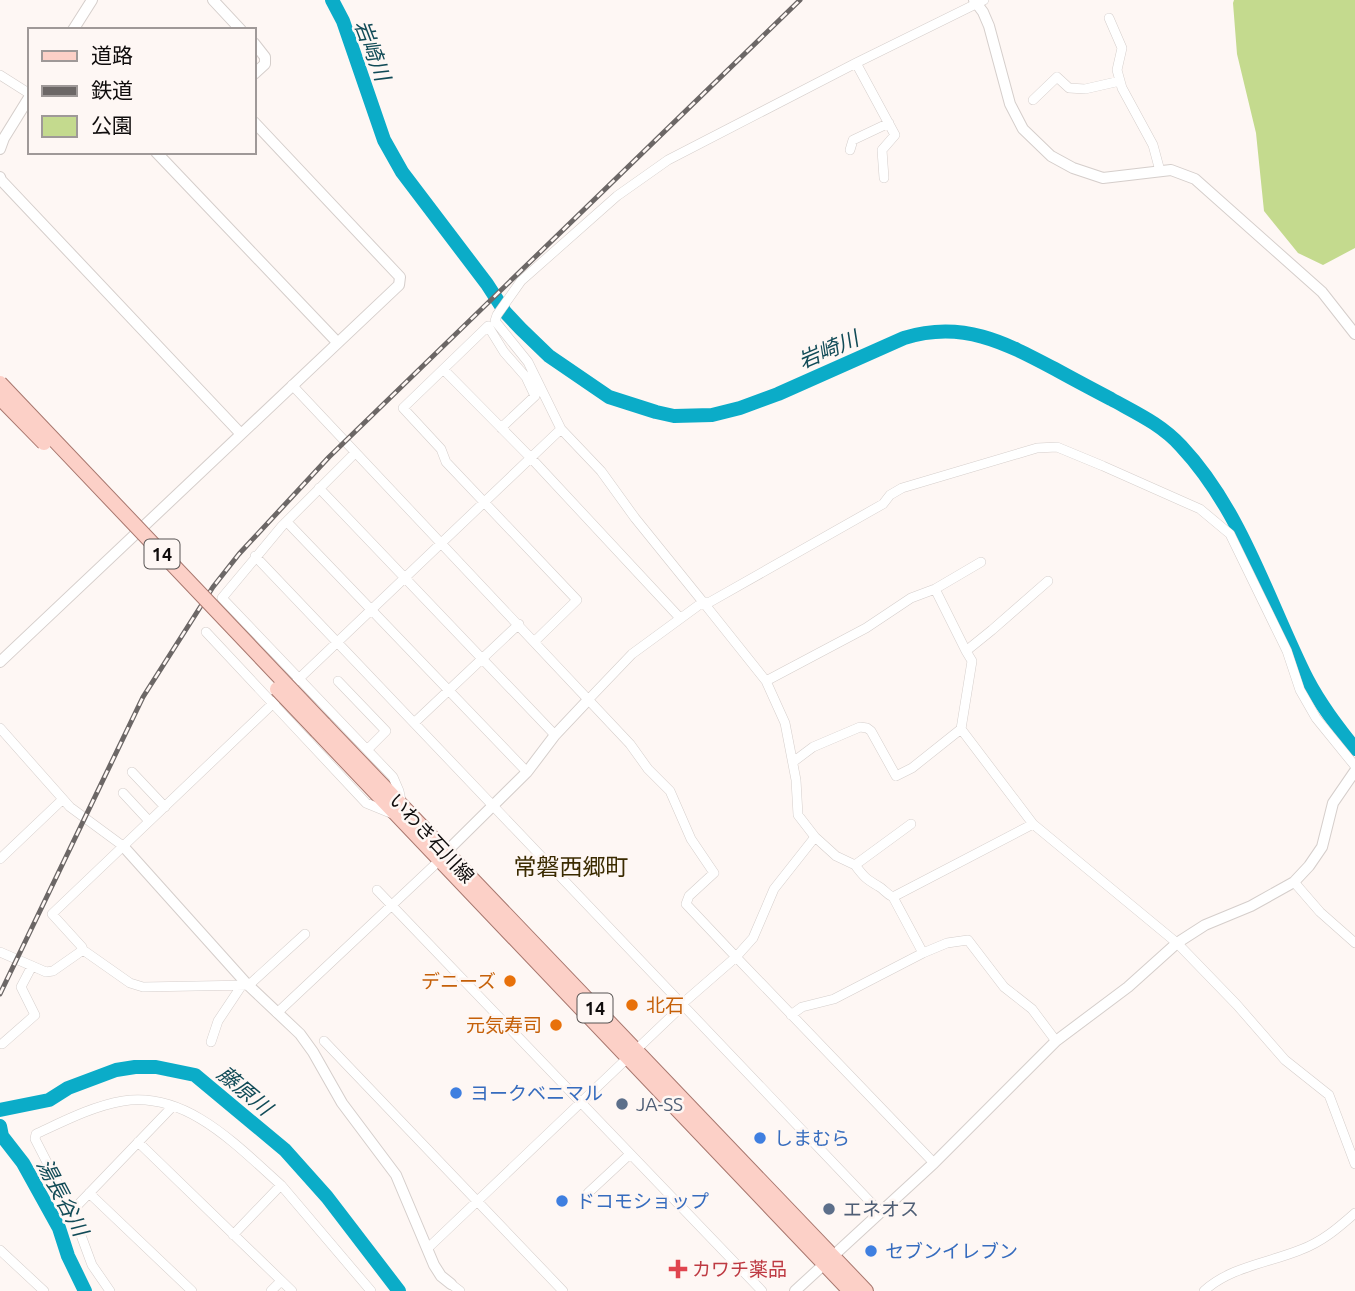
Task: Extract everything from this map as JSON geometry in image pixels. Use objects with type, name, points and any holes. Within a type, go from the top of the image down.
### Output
[{"type":"main road","name":"いわき石川線","points":[[0,383],[442,857],[829,1260],[866,1291]]},
{"type":"main road","name":"いわき石川線","points":[[0,398],[321,727]]},
{"type":"main road","name":"いわき石川線","points":[[829,1260],[850,1291]]},
{"type":"street","points":[[74,28],[92,0]]},
{"type":"street","points":[[213,0],[239,28]]},
{"type":"street","points":[[923,953],[893,897],[886,894],[880,886],[869,883],[855,865],[836,856],[815,837],[798,815],[796,780],[785,723],[766,681],[635,518],[601,471],[561,429],[527,362],[495,321],[511,293],[521,281],[641,177],[668,160],[979,1],[989,26],[1010,104],[1023,129],[1051,156],[1073,168],[1103,178],[1171,170],[1195,179],[1322,292],[1355,334]]},
{"type":"street","points":[[1109,19],[1122,48],[1117,70],[1120,81],[1153,145],[1160,172]]},
{"type":"street","points":[[256,46],[265,57],[265,64],[256,72]]},
{"type":"street","points":[[856,63],[895,135],[882,150],[884,178]]},
{"type":"street","points":[[0,75],[28,94]]},
{"type":"street","points":[[1033,100],[1057,77],[1069,88],[1085,89],[1120,81]]},
{"type":"street","points":[[0,149],[28,98]]},
{"type":"street","points":[[850,150],[853,140],[889,123]]},
{"type":"street","points":[[0,662],[399,285],[400,277],[256,124]]},
{"type":"street","points":[[158,154],[337,342]]},
{"type":"street","points":[[0,177],[241,434]]},
{"type":"street","points":[[501,428],[535,396],[526,377],[503,352],[488,326],[403,408],[441,449],[446,462],[578,600],[535,641]]},
{"type":"street","points":[[444,370],[531,458],[680,618]]},
{"type":"street","points":[[292,385],[535,641],[670,791],[691,839],[715,873],[688,900],[791,1015],[934,1163]]},
{"type":"street","points":[[246,985],[137,986],[83,950],[52,914],[561,429]]},
{"type":"street","points":[[277,1013],[494,806],[527,772],[555,735],[632,654],[703,602],[710,602],[883,504],[890,495],[902,488],[1000,457],[1037,448],[1057,447],[1200,509],[1230,534],[1287,651],[1315,718],[1355,768],[1333,803],[1322,847],[1294,882],[1251,906],[1205,925],[1177,943],[1128,987],[1056,1041],[934,1163],[796,1291]]},
{"type":"street","points":[[206,632],[366,803],[398,810],[399,791],[393,777],[222,598],[255,556],[355,453]]},
{"type":"street","points":[[319,488],[555,735]]},
{"type":"street","points":[[288,522],[527,772]]},
{"type":"street","points":[[255,556],[880,1212]]},
{"type":"street","points":[[766,681],[866,628],[911,598],[935,589],[981,562]]},
{"type":"street","points":[[965,651],[992,631],[1048,581]]},
{"type":"street","points":[[793,762],[813,747],[860,727],[871,731],[897,776],[912,768],[961,729],[972,661],[935,589]]},
{"type":"street","points":[[414,723],[519,624]]},
{"type":"street","points":[[338,681],[386,731],[368,749]]},
{"type":"street","points":[[0,728],[63,799],[86,820],[123,846],[246,985],[300,1034],[342,1103],[396,1175],[441,1276],[456,1287]]},
{"type":"street","points":[[961,729],[1033,824],[1177,943],[1285,1060],[1329,1095],[1355,1164]]},
{"type":"street","points":[[132,772],[164,807]]},
{"type":"street","points":[[123,793],[149,821]]},
{"type":"street","points":[[0,859],[63,799]]},
{"type":"street","points":[[855,865],[911,824]]},
{"type":"street","points":[[893,897],[1033,824]]},
{"type":"street","points":[[428,1248],[632,1055],[682,1004],[738,954],[753,938],[774,889],[815,837]]},
{"type":"street","points":[[1294,882],[1320,912],[1355,943]]},
{"type":"street","points":[[377,890],[762,1291]]},
{"type":"street","points":[[211,1042],[218,1021],[246,985],[304,934]]},
{"type":"street","points":[[791,1015],[802,1007],[834,999],[923,953],[947,943],[968,940],[1004,987],[1032,1009],[1056,1041]]},
{"type":"street","points":[[0,951],[46,972],[53,971],[83,950]]},
{"type":"street","points":[[2,1044],[35,1015],[21,987],[32,966]]},
{"type":"street","points":[[324,1041],[564,1291]]},
{"type":"street","points":[[110,1291],[92,1265],[72,1211],[36,1139],[36,1134],[82,1113],[125,1101],[146,1100],[173,1105],[191,1113],[281,1185],[371,1291]]},
{"type":"street","points":[[72,1211],[173,1105]]},
{"type":"street","points":[[138,1142],[292,1291]]},
{"type":"street","points":[[589,1193],[630,1154]]},
{"type":"street","points":[[233,1235],[281,1185]]},
{"type":"street","points":[[89,1193],[192,1291]]},
{"type":"street","points":[[1204,1291],[1229,1273],[1302,1250],[1331,1235],[1355,1213]]},
{"type":"street","points":[[0,1250],[44,1291]]},
{"type":"street","points":[[271,1291],[281,1281]]},
{"type":"green space","points":[[1234,0],[1355,0],[1355,248],[1323,265],[1298,253],[1264,211],[1256,133],[1237,54]]},
{"type":"waterway","name":"岩崎川","points":[[332,0],[343,21],[384,140],[402,172],[505,312],[549,356],[609,397],[674,416],[712,415],[740,408],[904,338],[925,333],[964,333],[1018,350],[1148,420],[1181,446],[1221,499],[1252,558],[1307,679],[1355,749]]},
{"type":"waterway","name":"藤原川","points":[[0,1110],[49,1100],[68,1088],[116,1070],[156,1067],[195,1075],[285,1150],[327,1197],[399,1291]]},
{"type":"waterway","name":"湯長谷川","points":[[0,1126],[2,1136],[23,1163],[59,1228],[68,1256],[85,1291]]},
{"type":"railway","points":[[0,994],[143,697],[213,587],[239,554],[329,457],[800,0]]},
{"type":"place","name":"デニーズ","points":[[510,981]]},
{"type":"place","name":"北石","points":[[632,1005]]},
{"type":"place","name":"元気寿司","points":[[556,1025]]},
{"type":"place","name":"ヨークベニマル","points":[[456,1093]]},
{"type":"place","name":"JA-SS","points":[[622,1104]]},
{"type":"place","name":"しまむら","points":[[760,1138]]},
{"type":"place","name":"ドコモショップ","points":[[562,1201]]},
{"type":"place","name":"エネオス","points":[[829,1209]]},
{"type":"place","name":"セブンイレブン","points":[[871,1251]]},
{"type":"place","name":"カワチ薬品","points":[[678,1269]]},
{"type":"district","name":"常磐西郷町","points":[[571,866]]}]
